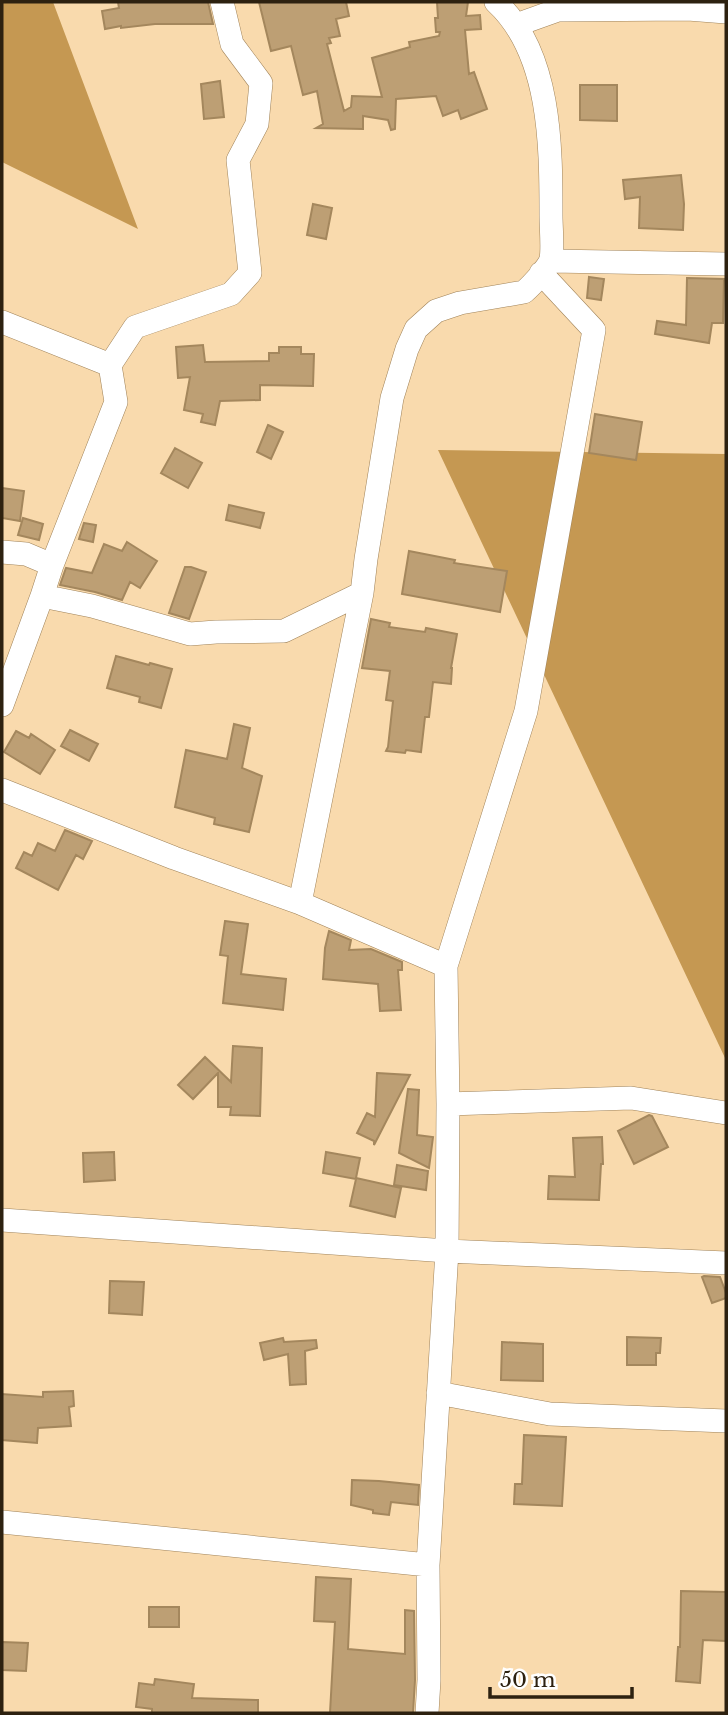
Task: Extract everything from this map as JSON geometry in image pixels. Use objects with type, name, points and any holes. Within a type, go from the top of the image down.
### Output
[{"type":"street","points":[[2,705],[52,565],[116,402],[110,365],[135,327],[231,294],[250,273],[238,160],[257,124],[261,83],[232,44],[222,2]]},
{"type":"street","points":[[300,903],[362,593],[392,398],[407,349],[416,329],[436,312],[460,303],[524,292],[546,267],[551,158],[547,114],[537,73],[522,35],[509,15],[496,2]]},
{"type":"street","points":[[516,25],[558,10],[688,9],[726,12]]},
{"type":"street","points":[[546,267],[726,264]]},
{"type":"street","points":[[427,1713],[428,1564],[447,1251],[446,967],[526,711],[594,330],[546,267]]},
{"type":"street","points":[[2,322],[110,365]]},
{"type":"street","points":[[2,552],[26,554],[52,565]]},
{"type":"street","points":[[42,596],[92,606],[191,634],[284,631],[362,593]]},
{"type":"street","points":[[2,790],[174,859],[300,903],[446,967]]},
{"type":"street","points":[[448,1104],[631,1098],[726,1113]]},
{"type":"street","points":[[2,1220],[447,1251],[726,1263]]},
{"type":"street","points":[[438,1394],[550,1414],[726,1420]]},
{"type":"street","points":[[2,1522],[428,1564]]},
{"type":"shaded area","points":[[2,2],[53,2],[138,229],[2,162]]},
{"type":"shaded area","points":[[438,450],[726,454],[726,1060]]},
{"type":"building","points":[[118,2],[208,2],[213,24],[155,24],[105,29],[102,11],[119,8]]},
{"type":"building","points":[[259,2],[346,2],[349,16],[336,19],[340,36],[329,38],[331,43],[327,44],[344,111],[351,107],[352,96],[382,97],[372,58],[410,47],[409,42],[439,36],[435,18],[438,18],[437,2],[468,2],[466,16],[480,15],[481,29],[465,30],[469,74],[474,72],[487,109],[461,119],[458,110],[443,116],[436,96],[396,99],[395,129],[391,130],[388,120],[363,116],[363,129],[316,128],[323,124],[317,91],[303,95],[291,46],[271,51]]},
{"type":"building","points":[[220,81],[224,117],[204,119],[201,84]]},
{"type":"building","points":[[580,85],[617,85],[617,121],[580,120]]},
{"type":"building","points":[[681,175],[683,230],[639,228],[640,197],[625,199],[623,180]]},
{"type":"building","points":[[313,204],[332,208],[326,239],[307,235]]},
{"type":"building","points":[[589,277],[604,279],[601,300],[587,298]]},
{"type":"building","points":[[687,278],[724,279],[723,323],[712,323],[709,343],[655,334],[657,321],[686,325]]},
{"type":"building","points":[[203,345],[205,362],[269,361],[269,353],[279,353],[279,347],[301,347],[301,354],[314,354],[313,386],[260,385],[260,400],[220,401],[215,425],[201,422],[203,414],[184,410],[190,377],[178,378],[176,347]]},
{"type":"building","points":[[595,414],[642,422],[636,460],[589,453]]},
{"type":"building","points":[[268,425],[283,432],[271,459],[257,452]]},
{"type":"building","points":[[175,448],[202,463],[188,488],[161,473]]},
{"type":"building","points":[[2,488],[24,491],[20,521],[2,518]]},
{"type":"building","points":[[229,505],[264,513],[260,528],[226,520]]},
{"type":"building","points":[[23,518],[43,524],[39,540],[18,535]]},
{"type":"building","points":[[84,523],[96,525],[93,542],[79,539]]},
{"type":"building","points":[[127,542],[157,561],[140,588],[130,582],[122,600],[60,585],[66,568],[92,573],[104,544],[122,551]]},
{"type":"building","points":[[409,551],[455,560],[454,563],[507,571],[500,612],[402,594]]},
{"type":"building","points":[[185,567],[206,572],[189,619],[169,613]]},
{"type":"building","points":[[371,619],[390,623],[389,627],[425,632],[426,628],[457,634],[451,684],[433,682],[421,752],[386,751],[393,701],[386,700],[390,671],[362,668]]},
{"type":"building","points":[[116,656],[172,669],[161,708],[139,702],[140,697],[107,688]]},
{"type":"building","points":[[234,724],[250,728],[242,768],[262,776],[249,832],[214,824],[215,818],[175,807],[186,750],[227,759]]},
{"type":"building","points":[[70,730],[98,744],[89,761],[61,746]]},
{"type":"building","points":[[16,731],[29,738],[31,734],[55,750],[40,774],[4,752]]},
{"type":"building","points":[[65,830],[92,841],[83,859],[76,855],[58,890],[16,868],[24,852],[32,856],[38,843],[55,851]]},
{"type":"building","points":[[225,921],[248,924],[241,974],[286,979],[283,1010],[223,1003],[228,956],[220,955]]},
{"type":"building","points":[[329,931],[351,940],[349,950],[371,949],[402,962],[402,970],[398,970],[401,1010],[380,1011],[378,984],[323,979]]},
{"type":"building","points":[[233,1046],[262,1048],[260,1116],[230,1115],[231,1107],[218,1107],[218,1073],[193,1099],[178,1085],[205,1057],[231,1082]]},
{"type":"building","points":[[377,1073],[410,1075],[374,1145],[374,1141],[357,1133],[367,1113],[375,1117]]},
{"type":"building","points":[[408,1089],[419,1090],[417,1135],[433,1137],[429,1168],[399,1153]]},
{"type":"building","points":[[649,1115],[668,1147],[634,1164],[618,1131]]},
{"type":"building","points":[[602,1137],[603,1164],[599,1200],[548,1199],[549,1176],[575,1177],[573,1138]]},
{"type":"building","points":[[114,1152],[115,1180],[84,1182],[83,1153]]},
{"type":"building","points":[[326,1152],[360,1158],[356,1178],[401,1188],[395,1217],[350,1206],[356,1179],[323,1173]]},
{"type":"building","points":[[397,1165],[428,1171],[426,1190],[394,1185]]},
{"type":"building","points":[[702,1277],[720,1277],[726,1298],[712,1303]]},
{"type":"building","points":[[110,1281],[144,1282],[142,1315],[109,1313]]},
{"type":"building","points":[[627,1337],[661,1338],[660,1353],[656,1353],[656,1365],[627,1365]]},
{"type":"building","points":[[283,1338],[284,1342],[316,1340],[317,1348],[305,1351],[306,1384],[290,1385],[288,1354],[264,1360],[260,1343]]},
{"type":"building","points":[[502,1342],[543,1344],[543,1381],[501,1380]]},
{"type":"building","points":[[73,1391],[74,1406],[69,1407],[71,1426],[38,1428],[37,1443],[2,1440],[2,1394],[43,1397],[43,1392]]},
{"type":"building","points":[[524,1435],[566,1437],[562,1506],[514,1504],[515,1484],[522,1484]]},
{"type":"building","points":[[352,1480],[419,1485],[418,1505],[391,1502],[389,1515],[373,1513],[373,1510],[351,1505]]},
{"type":"building","points":[[316,1577],[351,1579],[348,1649],[405,1654],[405,1610],[414,1611],[413,1713],[330,1713],[335,1622],[314,1621]]},
{"type":"building","points":[[681,1591],[726,1592],[726,1641],[703,1640],[700,1683],[676,1681],[680,1647]]},
{"type":"building","points":[[149,1607],[179,1607],[179,1627],[149,1627]]},
{"type":"building","points":[[2,1642],[28,1643],[26,1671],[2,1670]]},
{"type":"building","points":[[155,1679],[194,1684],[192,1698],[258,1700],[258,1713],[152,1713],[152,1709],[136,1707],[139,1683],[154,1685]]}]
